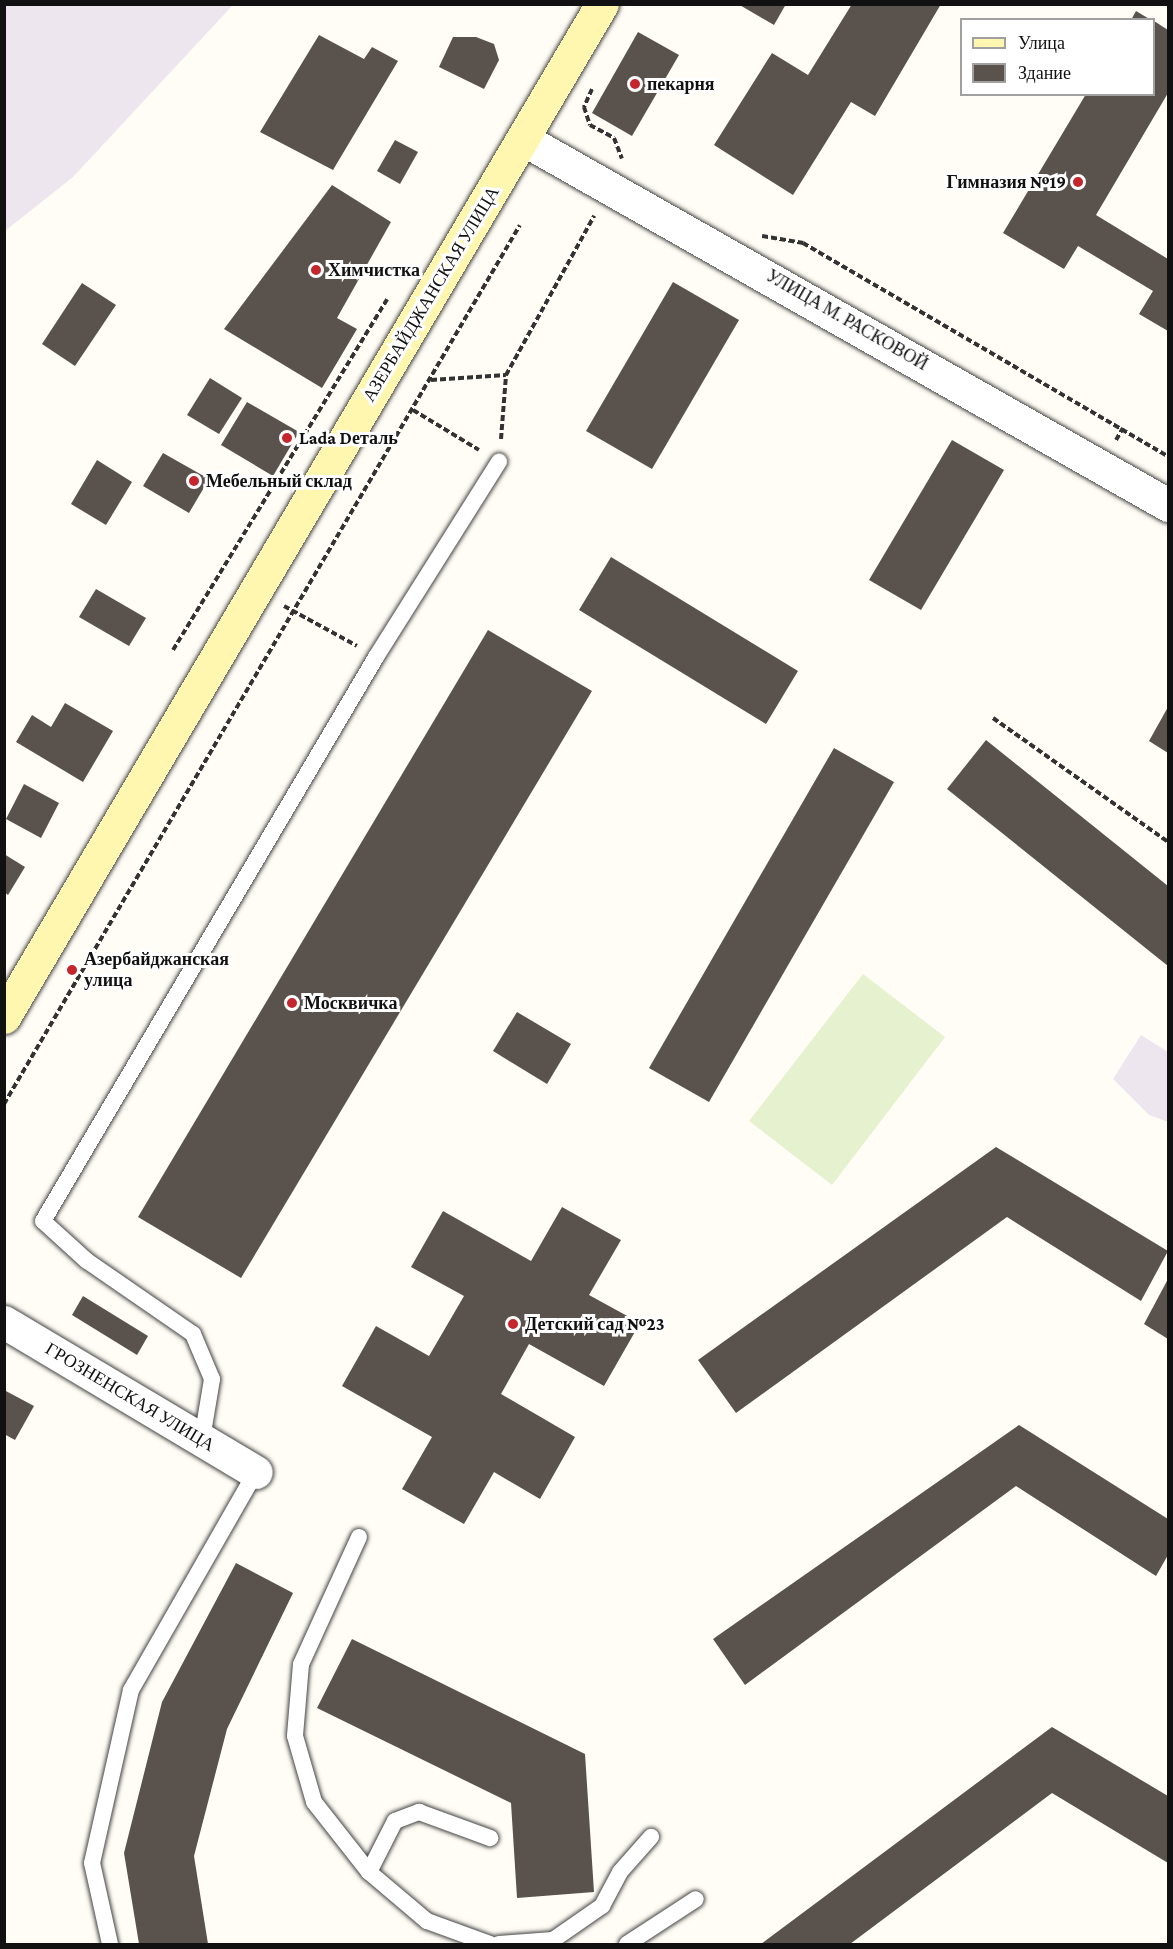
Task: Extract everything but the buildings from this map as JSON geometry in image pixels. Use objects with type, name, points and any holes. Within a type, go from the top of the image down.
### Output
[{"type":"main road","name":"АЗЕРБАЙДЖАНСКАЯ УЛИЦА","points":[[4,1017],[602,4]]},
{"type":"street","name":"УЛИЦА М. РАСКОВОЙ","points":[[523,139],[611,186],[1168,505]]},
{"type":"street","name":"ГРОЗНЕНСКАЯ УЛИЦА","points":[[4,1322],[256,1472]]},
{"type":"lane","points":[[202,1439],[212,1379],[194,1334],[87,1262],[43,1221],[376,657],[499,462]]},
{"type":"lane","points":[[110,1944],[92,1863],[131,1690],[256,1472]]},
{"type":"lane","points":[[358,1537],[301,1664],[295,1736],[314,1802],[369,1872],[427,1922],[490,1944]]},
{"type":"lane","points":[[369,1872],[395,1821],[418,1812],[490,1838]]},
{"type":"lane","points":[[499,1944],[553,1940],[602,1906],[620,1872],[651,1837]]},
{"type":"lane","points":[[627,1944],[696,1899]]},
{"type":"path","points":[[503,420],[506,375],[624,165],[614,138],[590,125],[584,107],[597,79]]},
{"type":"path","points":[[4,1104],[520,225]]},
{"type":"path","points":[[751,234],[802,243],[1168,456]]},
{"type":"path","points":[[173,650],[393,290]]},
{"type":"path","points":[[430,380],[506,375]]},
{"type":"path","points":[[413,410],[499,462]]},
{"type":"path","points":[[294,612],[376,657]]},
{"type":"path","points":[[993,718],[1168,842]]},
{"type":"shaded area","points":[[5,4],[233,5],[73,177],[5,231]]},
{"type":"shaded area","points":[[1141,1035],[1168,1052],[1168,1122],[1149,1115],[1113,1079]]},
{"type":"green space","points":[[863,974],[945,1037],[832,1185],[749,1121]]},
{"type":"place","name":"пекарня","points":[[635,84]]},
{"type":"place","name":"Гимназия №19","points":[[1078,182]]},
{"type":"place","name":"Химчистка","points":[[316,270]]},
{"type":"place","name":"Lada Dеталь","points":[[287,438]]},
{"type":"place","name":"Мебельный склад","points":[[194,481]]},
{"type":"place","name":"Азербайджанская улица","points":[[72,970]]},
{"type":"place","name":"Москвичка","points":[[292,1003]]},
{"type":"place","name":"Детский сад №23","points":[[513,1324]]}]
